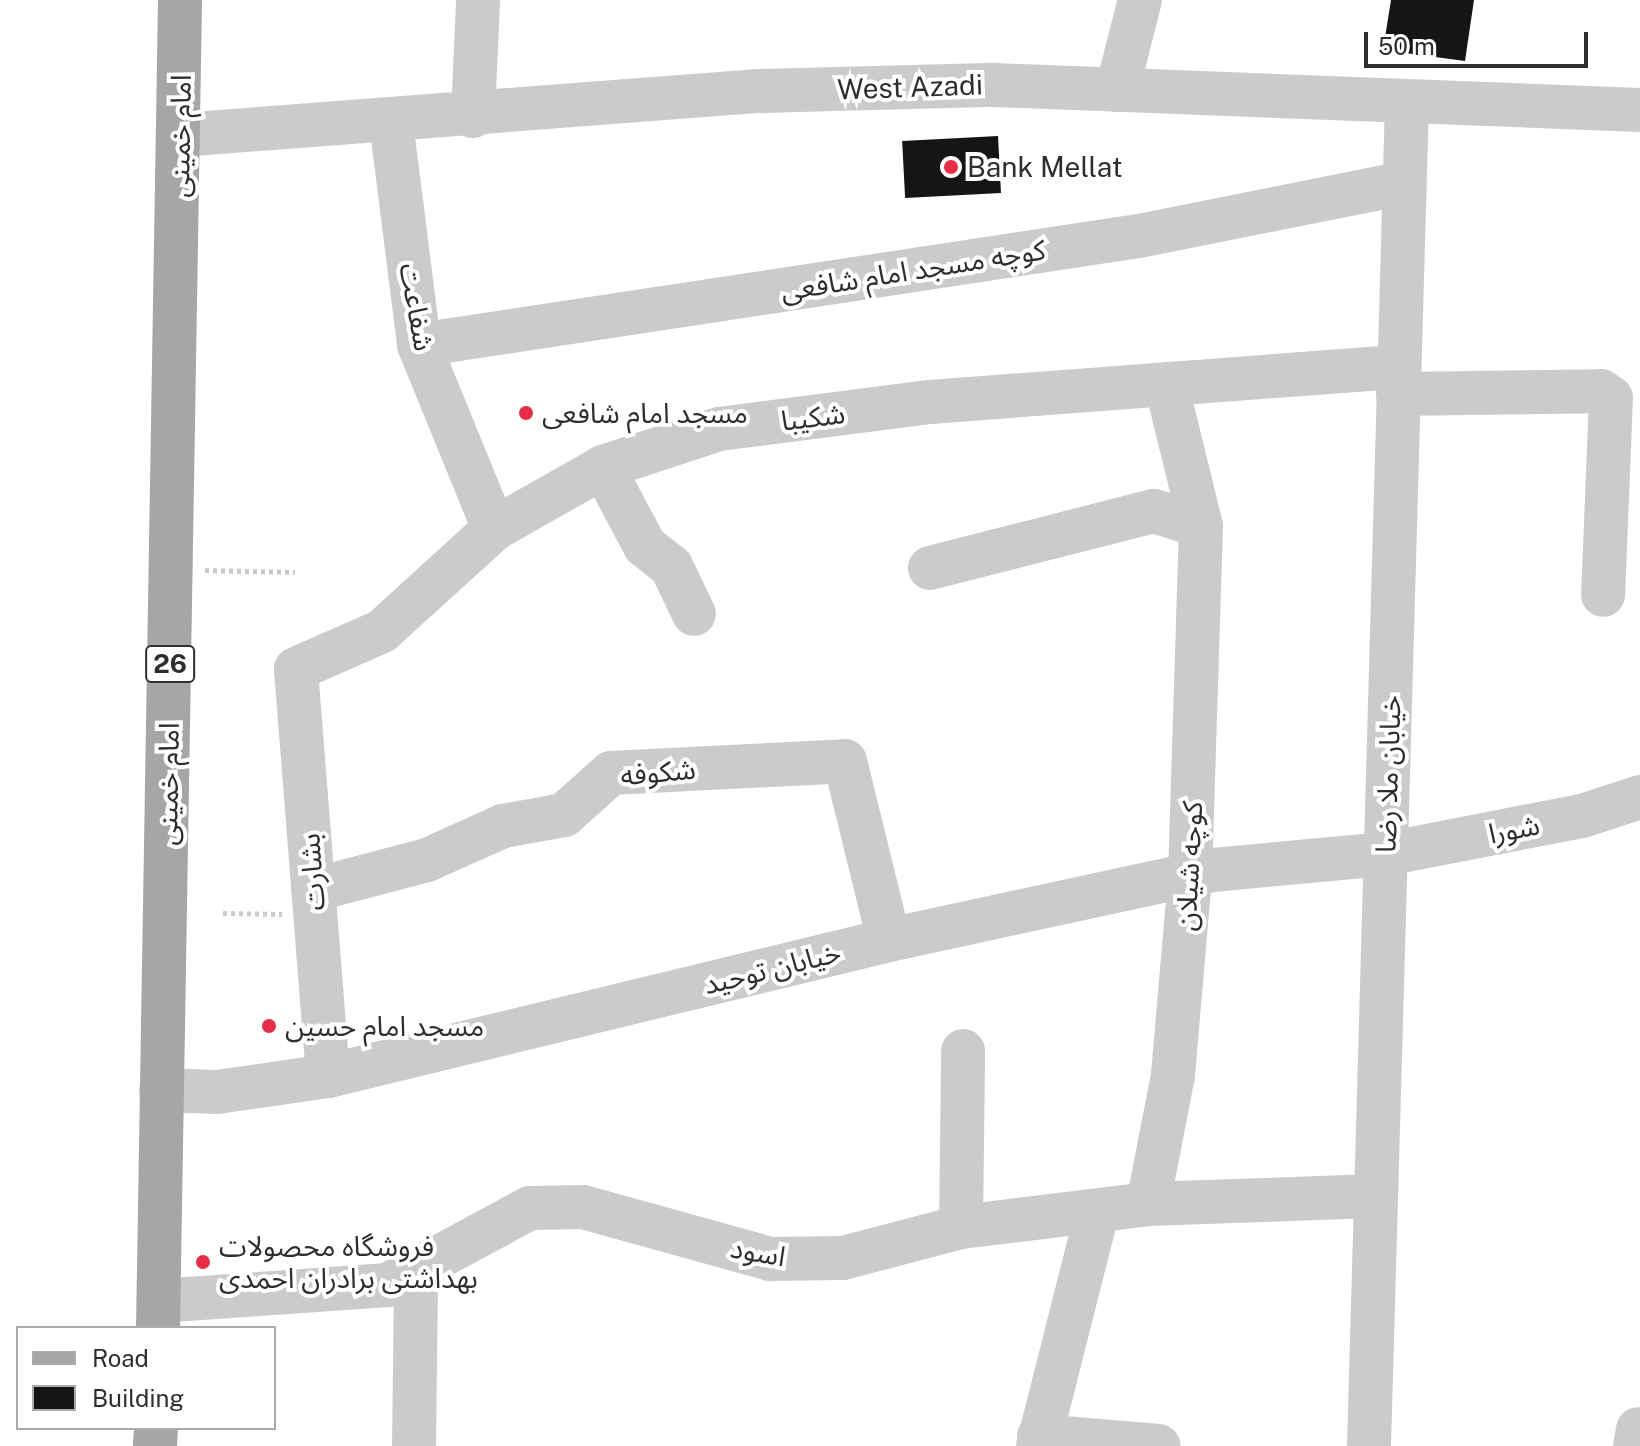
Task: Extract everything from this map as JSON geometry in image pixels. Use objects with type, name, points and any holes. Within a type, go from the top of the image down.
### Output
[{"type":"main road","name":"امام خمینی","points":[[159,1314],[180,0]]},
{"type":"street","points":[[473,116],[478,0]]},
{"type":"street","points":[[1117,90],[1140,0]]},
{"type":"street","name":"West Azadi","points":[[180,135],[473,116],[759,91],[995,85],[1640,110]]},
{"type":"street","name":"خیابان ملا رضا","points":[[1369,1446],[1407,102]]},
{"type":"street","name":"شفاعت","points":[[391,122],[419,345],[494,529]]},
{"type":"street","name":"کوچه مسجد امام شافعی","points":[[419,345],[1139,236],[1404,183]]},
{"type":"street","name":"شکیبا","points":[[296,669],[382,631],[494,529],[603,467],[719,429],[930,402],[1166,384],[1399,380],[1601,391],[1611,398],[1603,595]]},
{"type":"street","name":"کوچه شیلان","points":[[1148,1204],[1173,1075],[1190,876],[1201,526],[1166,384]]},
{"type":"street","points":[[603,467],[645,546],[671,566],[694,614]]},
{"type":"street","points":[[930,568],[1154,511],[1201,526]]},
{"type":"street","name":"بشارت","points":[[296,669],[328,1076]]},
{"type":"street","name":"شکوفه","points":[[314,902],[427,860],[503,826],[564,815],[611,773],[845,761],[889,940]]},
{"type":"street","name":"شورا","points":[[1386,854],[1582,816],[1640,797]]},
{"type":"street","name":"خیابان توحید","points":[[161,1090],[217,1092],[328,1076],[889,940],[1190,876],[1386,854]]},
{"type":"street","points":[[961,1227],[963,1051]]},
{"type":"street","name":"اسود","points":[[159,1314],[387,1285],[530,1208],[583,1207],[770,1259],[843,1258],[961,1227],[1097,1213],[1148,1204],[1376,1196]]},
{"type":"street","points":[[1097,1213],[1038,1441],[1159,1446]]},
{"type":"street","points":[[414,1446],[416,1271]]},
{"type":"path","points":[[172,569],[295,572]]},
{"type":"path","points":[[223,913],[314,902]]},
{"type":"building","points":[[1391,0],[1474,0],[1465,61],[1383,50]]},
{"type":"building","name":"Bank Mellat","points":[[998,136],[1001,193],[905,198],[902,141]]},
{"type":"place","name":"Bank Mellat","points":[[951,167]]},
{"type":"place","name":"مسجد امام شافعی","points":[[526,413]]},
{"type":"place","name":"مسجد امام حسین","points":[[269,1026]]},
{"type":"place","name":"فروشگاه محصولات بهداشتی برادران احمدی","points":[[203,1262]]}]
